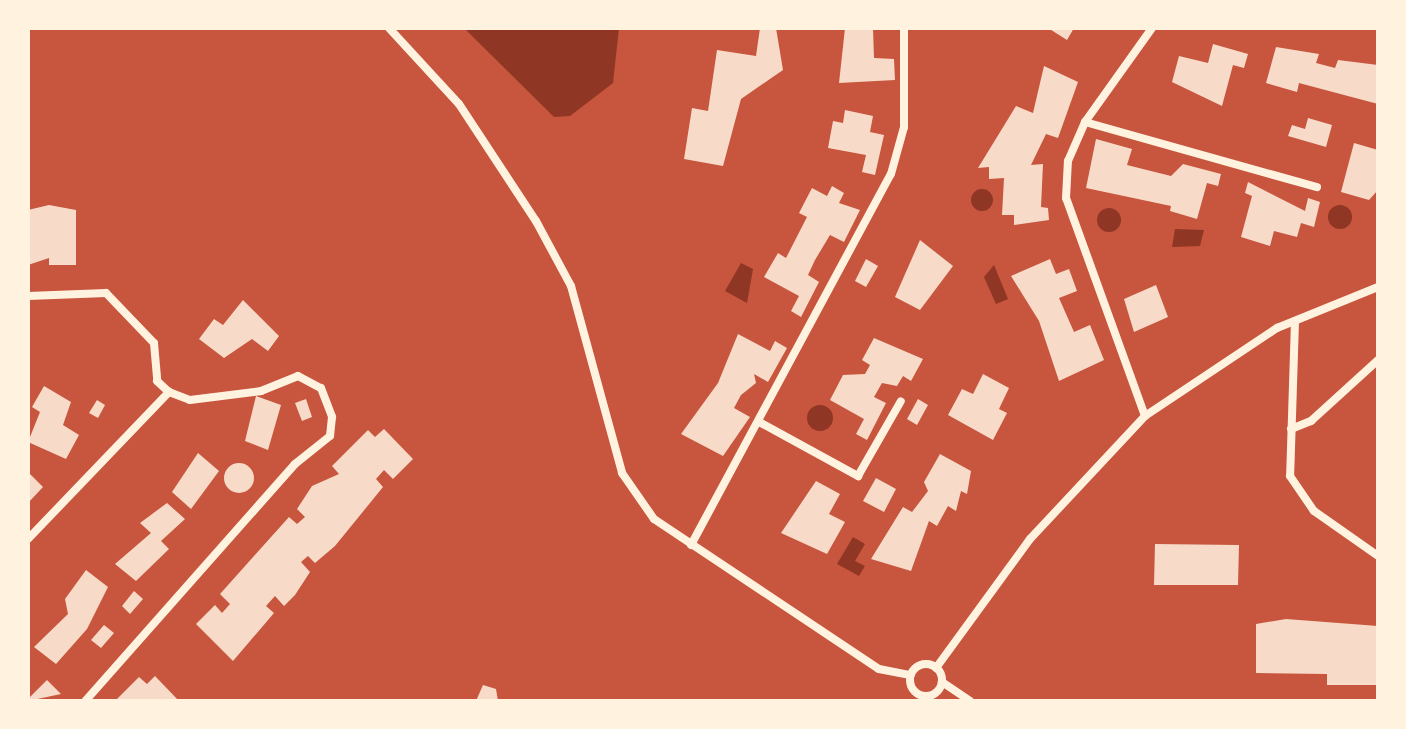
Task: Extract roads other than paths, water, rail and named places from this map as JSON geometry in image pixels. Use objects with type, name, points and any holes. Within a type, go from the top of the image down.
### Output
[{"type":"street","points":[[389,28],[459,104],[536,221],[571,286],[622,473],[654,519],[879,669],[910,675]]},
{"type":"street","points":[[691,545],[761,423],[891,174],[904,127],[904,28]]},
{"type":"street","points":[[1145,416],[1074,234],[1068,161],[1085,122],[1152,28]]},
{"type":"street","points":[[1085,122],[1317,187]]},
{"type":"street","points":[[936,668],[1030,539],[1145,416],[1203,371],[1295,321],[1378,287]]},
{"type":"street","points":[[28,296],[106,293],[154,343],[157,381],[169,392],[190,400],[261,391],[298,376],[321,388],[332,417],[330,436],[295,464],[85,701]]},
{"type":"street","points":[[1295,321],[1290,476],[1314,511],[1378,556]]},
{"type":"street","points":[[1291,429],[1311,421],[1378,360]]},
{"type":"street","points":[[28,539],[169,392]]},
{"type":"street","points":[[761,423],[858,476],[901,401]]},
{"type":"street","points":[[910,675],[921,664],[936,668]]},
{"type":"street","points":[[936,668],[942,682],[970,701]]},
{"type":"street","points":[[910,675],[918,698],[934,695],[942,682]]}]
